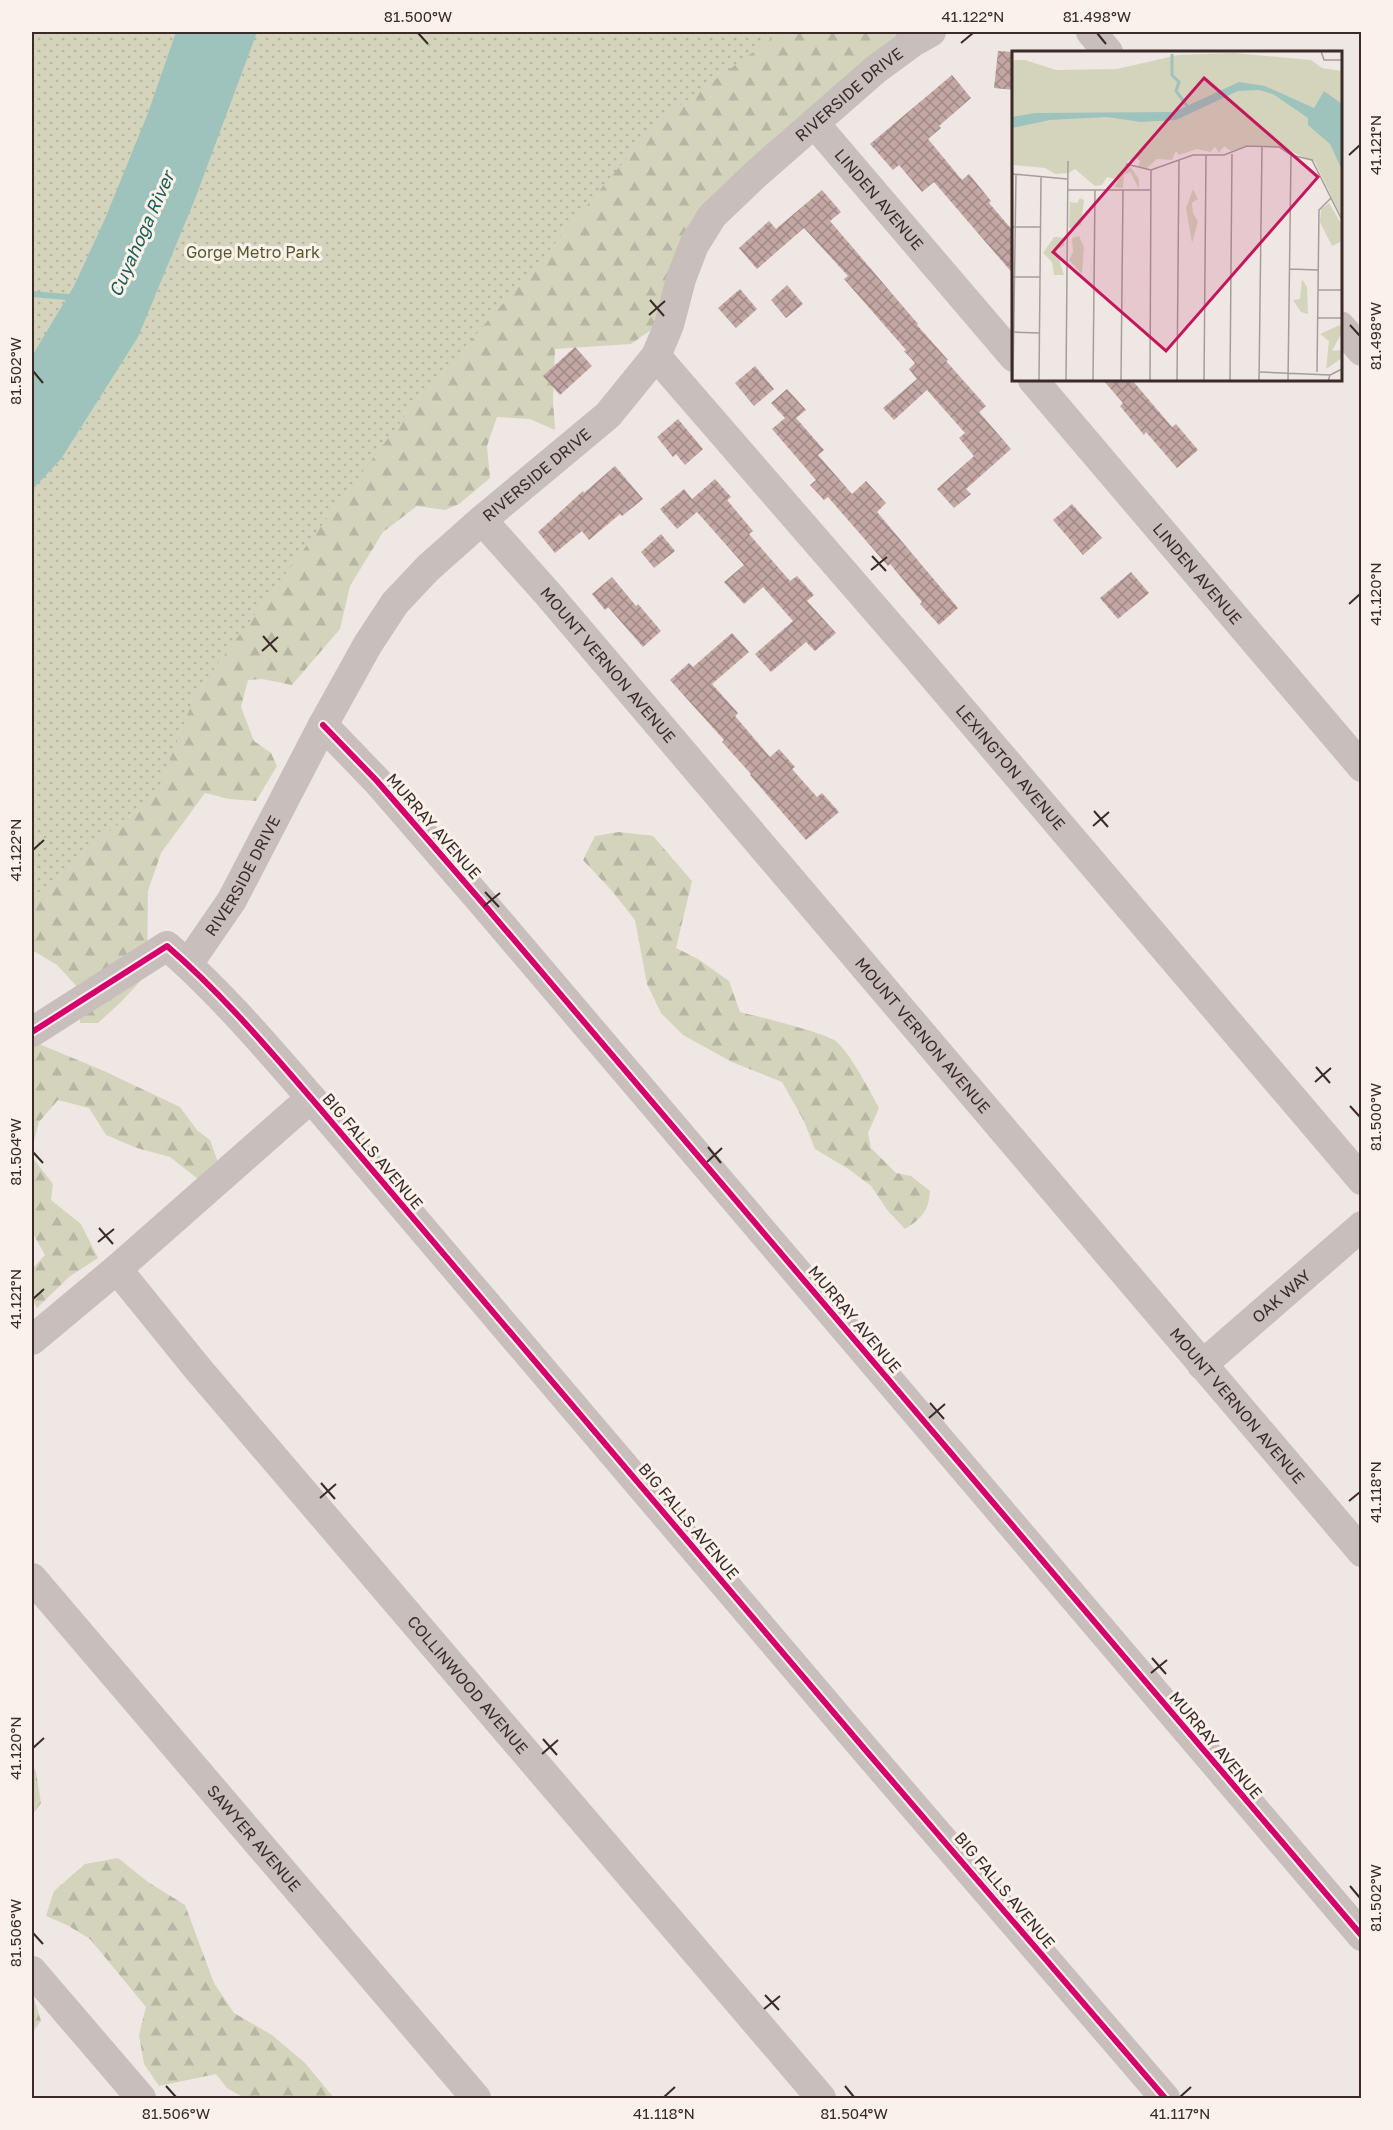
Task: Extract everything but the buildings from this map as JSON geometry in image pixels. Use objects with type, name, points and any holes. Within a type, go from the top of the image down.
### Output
[{"type":"street","name":"RIVERSIDE DRIVE","points":[[188,964],[232,900],[323,725],[368,644],[395,603],[428,568],[482,520],[608,415],[656,356],[669,325],[681,279],[694,245],[712,216],[756,174],[875,70],[913,42],[931,32]]},
{"type":"street","points":[[1091,32],[1107,51]]},
{"type":"street","name":"LINDEN AVENUE","points":[[815,124],[1012,355]]},
{"type":"street","points":[[1342,327],[1362,351]]},
{"type":"street","name":"LEXINGTON AVENUE","points":[[656,356],[908,647],[1362,1180]]},
{"type":"street","name":"LINDEN AVENUE","points":[[1034,381],[1362,767]]},
{"type":"street","name":"MOUNT VERNON AVENUE","points":[[482,520],[548,594],[1362,1552]]},
{"type":"street","name":"MURRAY AVENUE","points":[[323,725],[378,781],[1362,1936]]},
{"type":"street","name":"BIG FALLS AVENUE","points":[[32,1032],[167,946],[188,964],[243,1020],[311,1098],[1165,2098]]},
{"type":"street","points":[[32,1340],[117,1269],[311,1098]]},
{"type":"street","name":"OAK WAY","points":[[1202,1365],[1362,1226]]},
{"type":"street","name":"COLLINWOOD AVENUE","points":[[117,1269],[198,1369],[821,2098]]},
{"type":"street","name":"SAWYER AVENUE","points":[[32,1578],[476,2098]]},
{"type":"street","points":[[32,1971],[141,2098]]},
{"type":"green space","name":"Gorge Metro Park","points":[[32,32],[781,32],[658,121],[528,275],[411,408],[196,693],[158,790],[32,898]]},
{"type":"green space","points":[[657,32],[913,32],[715,193],[658,325],[631,344],[555,349],[553,400],[555,430],[530,419],[497,417],[487,446],[490,478],[459,504],[445,510],[417,506],[383,532],[350,586],[340,629],[292,685],[262,679],[248,680],[241,707],[254,741],[271,753],[277,766],[256,801],[229,799],[205,793],[161,853],[148,891],[147,974],[98,1023],[80,1023],[80,990],[57,965],[32,950],[32,795]]},
{"type":"green space","points":[[619,832],[653,836],[692,881],[676,948],[698,959],[729,981],[740,1012],[831,1038],[849,1056],[879,1108],[868,1133],[871,1148],[896,1173],[911,1176],[930,1191],[926,1209],[916,1222],[905,1229],[888,1211],[871,1186],[815,1149],[804,1121],[782,1082],[732,1062],[683,1035],[661,1013],[647,984],[635,920],[583,860],[595,836]]},
{"type":"green space","points":[[32,1041],[104,1071],[180,1107],[197,1130],[210,1140],[219,1165],[198,1179],[170,1157],[137,1148],[106,1135],[89,1108],[58,1100],[39,1122],[32,1148]]},
{"type":"green space","points":[[32,1157],[53,1184],[51,1200],[81,1224],[98,1258],[69,1277],[37,1308],[32,1298],[32,1269],[45,1255],[32,1232]]},
{"type":"green space","points":[[32,1764],[36,1772],[41,1803],[32,1815]]},
{"type":"green space","points":[[118,1858],[148,1882],[185,1905],[214,1983],[234,2013],[272,2035],[305,2063],[334,2098],[244,2098],[227,2088],[216,2074],[159,2086],[144,2064],[139,2035],[146,2007],[90,1939],[46,1916],[54,1891],[85,1864]]},
{"type":"green space","points":[[32,1991],[41,2021],[32,2033]]},
{"type":"water","name":"Cuyahoga River","points":[[176,32],[257,32],[195,199],[138,337],[61,459],[32,490],[32,356],[74,286],[105,219],[148,113]]},
{"type":"waterway","points":[[32,294],[67,297]]},
{"type":"cycle path","points":[[323,725],[377,781],[481,901],[1362,1936]]},
{"type":"cycle path","points":[[32,1032],[167,946],[187,964],[242,1019],[311,1098],[868,1753],[1165,2098]]}]
